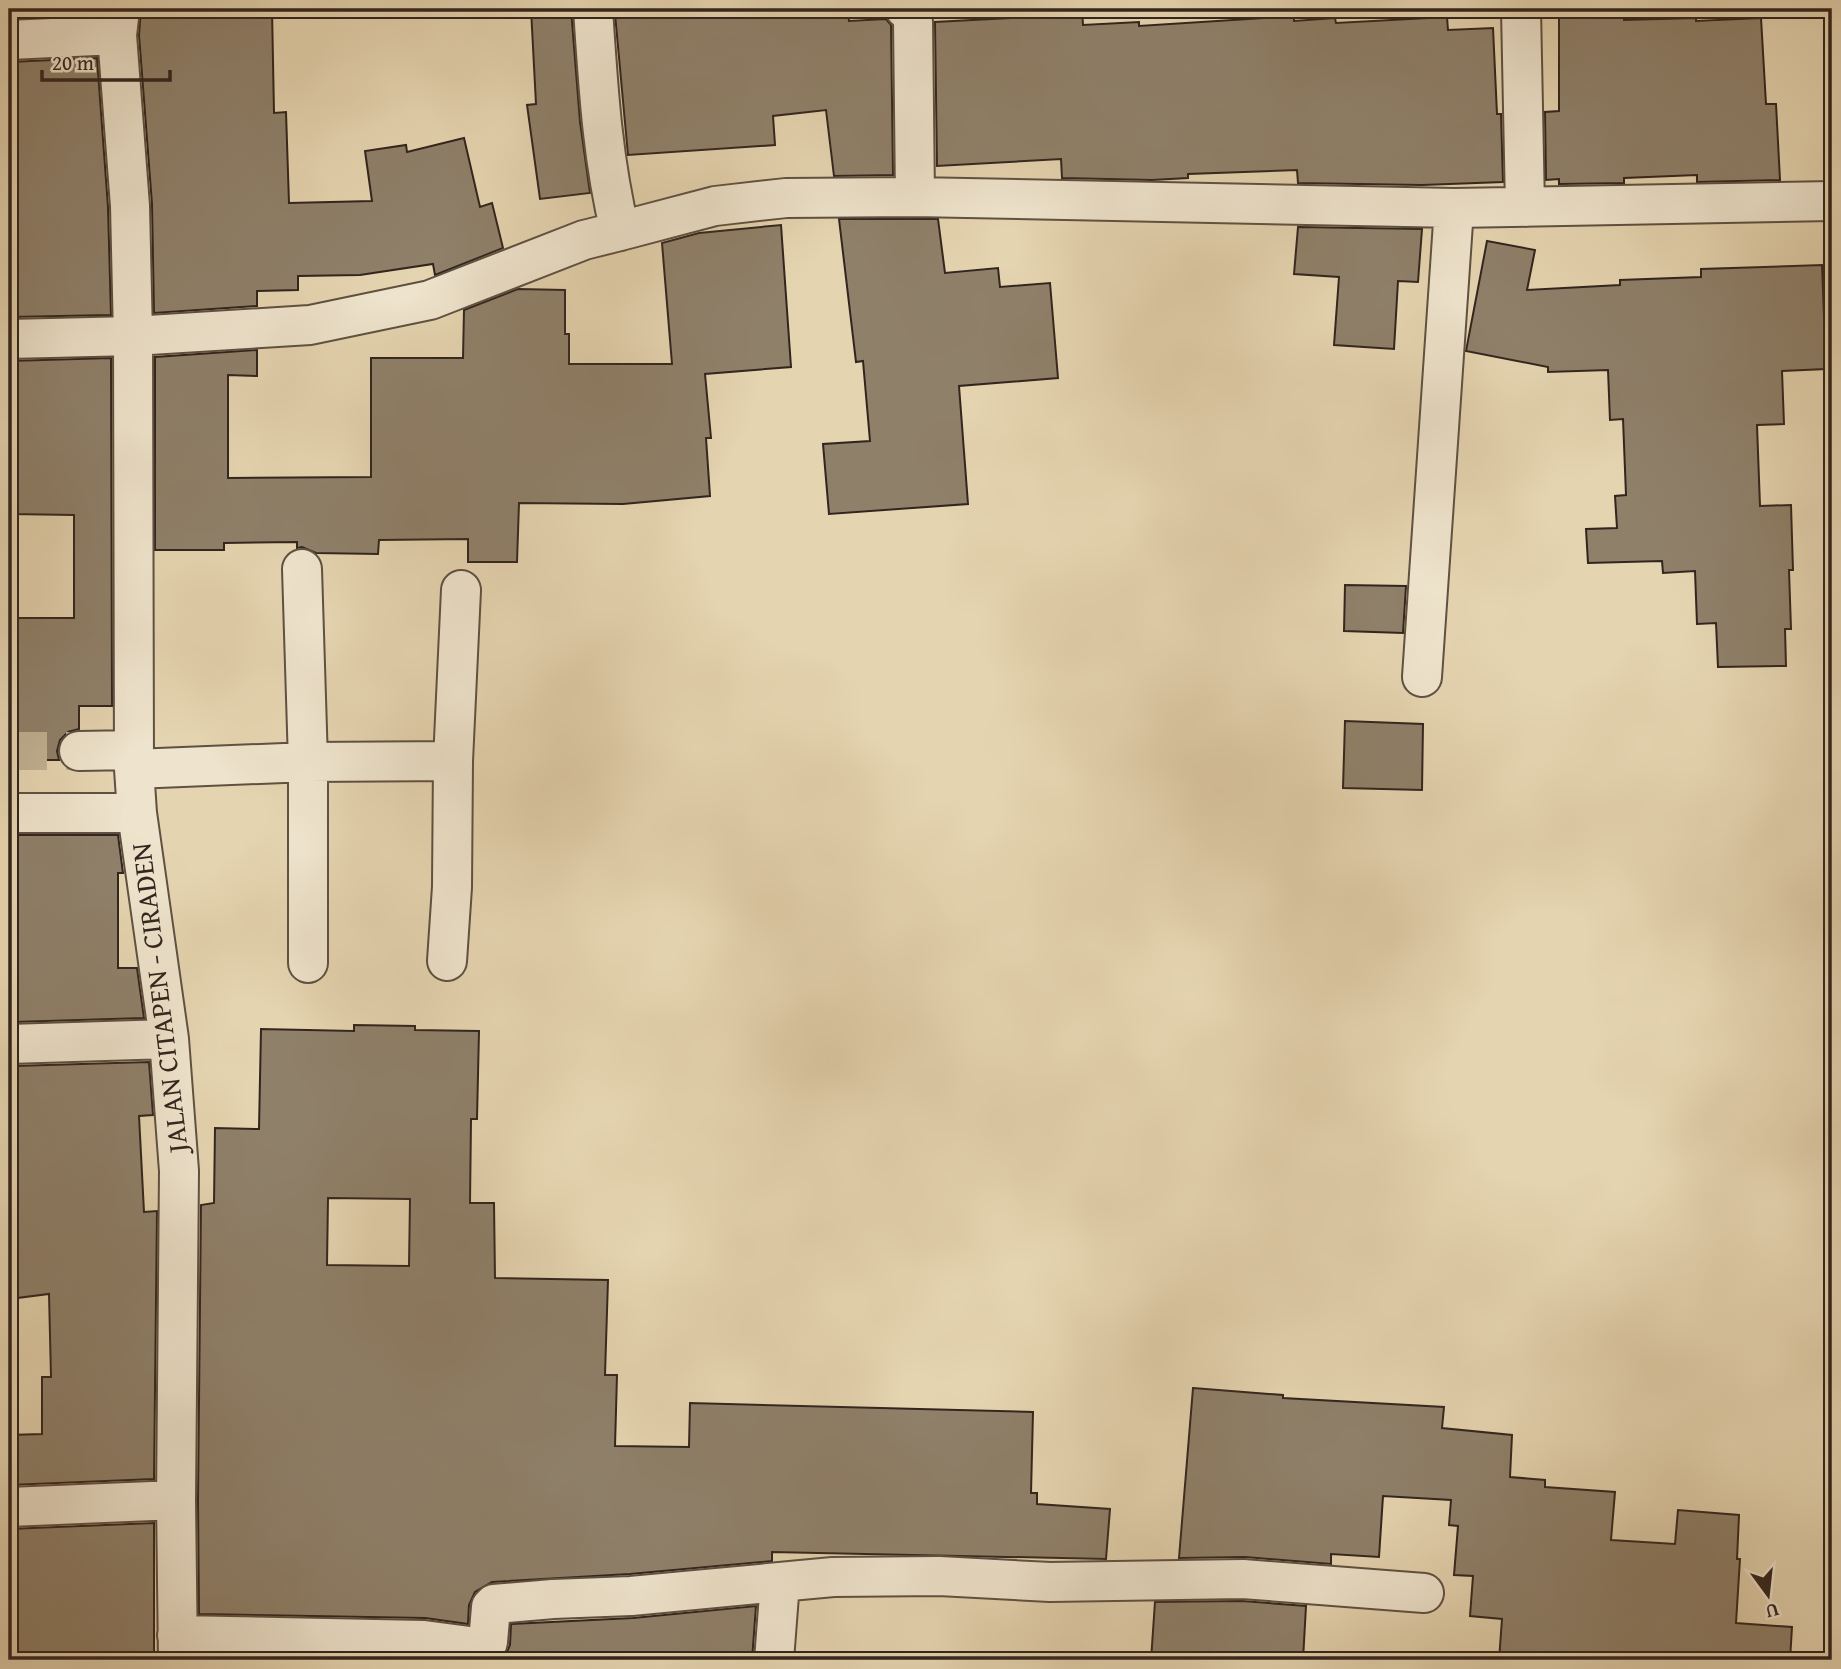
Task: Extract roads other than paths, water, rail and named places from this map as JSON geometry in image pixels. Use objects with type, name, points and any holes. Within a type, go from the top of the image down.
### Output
[{"type":"street","points":[[593,9],[611,197],[620,230]]},
{"type":"street","points":[[905,9],[911,13],[913,22],[915,197]]},
{"type":"street","points":[[1521,9],[1525,207]]},
{"type":"street","points":[[9,40],[118,22]]},
{"type":"street","name":"JALAN CITAPEN - CIRADEN","points":[[118,22],[130,206],[134,759],[137,813],[170,1039],[179,1171],[176,1500],[178,1648]]},
{"type":"street","points":[[9,339],[132,336],[310,325],[430,300],[584,240],[620,230],[715,206],[786,198],[915,197],[1454,208],[1832,201]]},
{"type":"street","points":[[1422,677],[1454,208]]},
{"type":"street","points":[[302,569],[308,963]]},
{"type":"street","points":[[447,961],[452,887],[453,761],[461,590]]},
{"type":"street","points":[[79,751],[134,759],[453,761]]},
{"type":"street","points":[[9,813],[137,813]]},
{"type":"street","points":[[9,1044],[170,1039]]},
{"type":"street","points":[[9,1507],[176,1500]]},
{"type":"street","points":[[178,1648],[424,1640],[477,1647],[488,1642],[491,1607],[494,1604],[631,1596],[833,1577],[939,1576],[1050,1582],[1243,1579],[1424,1593]]},
{"type":"street","points":[[774,1660],[780,1582]]},
{"type":"tunnel","points":[[9,751],[79,751]]}]
